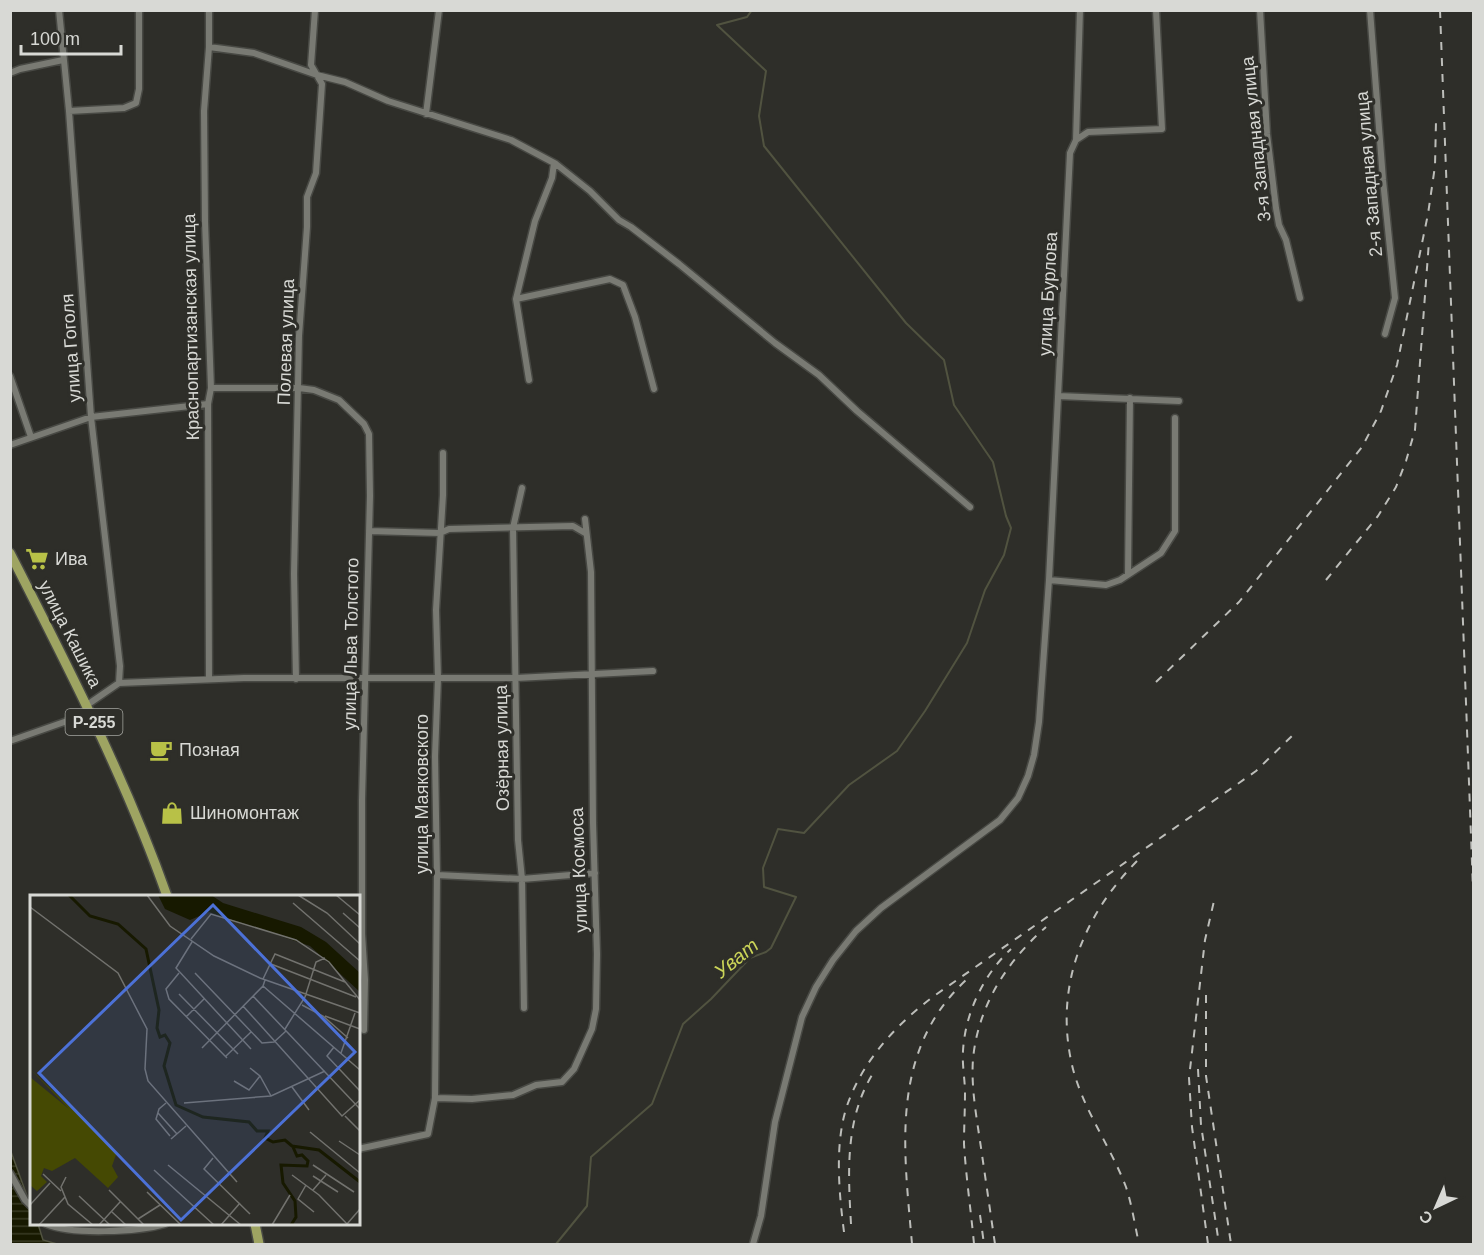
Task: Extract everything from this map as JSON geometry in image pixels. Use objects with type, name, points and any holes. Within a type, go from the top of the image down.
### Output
[{"type":"highway","name":"улица Кашика","points":[[10,553],[88,709],[133,806],[166,895]]},
{"type":"highway","points":[[255,1225],[260,1245]]},
{"type":"street","name":"улица Гоголя","points":[[59,10],[69,111],[91,417],[120,666],[119,683]]},
{"type":"street","points":[[69,111],[124,108],[136,103],[139,89],[139,10]]},
{"type":"street","name":"Краснопартизанская улица","points":[[208,679],[208,404],[211,388],[204,111],[209,47],[209,10]]},
{"type":"street","name":"Полевая улица","points":[[296,679],[294,574],[299,336],[308,227],[307,196],[315,173],[322,84],[311,65],[315,10]]},
{"type":"street","points":[[426,114],[439,10]]},
{"type":"street","name":"улица Бурлова","points":[[753,1245],[761,1216],[775,1122],[802,1017],[816,987],[833,960],[856,931],[881,908],[1000,820],[1018,798],[1028,776],[1034,754],[1039,722],[1049,580],[1071,153],[1076,140],[1080,10]]},
{"type":"street","points":[[1076,140],[1088,132],[1162,129],[1156,10]]},
{"type":"street","name":"3-я Западная улица","points":[[1260,10],[1267,134],[1276,208],[1300,298]]},
{"type":"street","name":"2-я Западная улица","points":[[1370,10],[1395,298],[1385,334]]},
{"type":"street","points":[[209,47],[254,53],[316,75],[345,82],[388,101],[511,140],[554,163],[590,191],[619,220],[819,375],[857,411],[970,507]]},
{"type":"street","points":[[10,73],[63,60]]},
{"type":"street","points":[[529,380],[516,299],[536,221],[552,178],[554,163]]},
{"type":"street","points":[[516,299],[610,279],[623,285],[635,317],[654,389]]},
{"type":"street","points":[[10,376],[31,437]]},
{"type":"street","name":"улица Льва Толстого","points":[[211,388],[314,390],[339,400],[364,424],[369,434],[369,531],[362,800],[364,1030]]},
{"type":"street","points":[[1058,396],[1179,401]]},
{"type":"street","points":[[1128,574],[1130,398]]},
{"type":"street","points":[[10,445],[91,417],[208,404]]},
{"type":"street","points":[[1049,580],[1106,585],[1119,580],[1161,553],[1175,531],[1175,418]]},
{"type":"street","name":"улица Маяковского","points":[[360,1149],[428,1134],[435,1098],[437,875],[435,756],[438,678],[436,610],[443,495],[443,453]]},
{"type":"street","name":"Озёрная улица","points":[[522,488],[513,528],[518,840],[522,879],[524,1008]]},
{"type":"street","name":"улица Космоса","points":[[435,1098],[472,1099],[513,1095],[536,1085],[562,1082],[574,1069],[592,1029],[596,1009],[590,675],[591,572],[585,519]]},
{"type":"street","points":[[369,531],[440,533],[449,529],[573,526],[585,533]]},
{"type":"street","points":[[10,741],[88,709],[119,683],[208,679],[516,678],[653,671]]},
{"type":"street","points":[[437,875],[522,879],[595,873]]},
{"type":"street","points":[[10,1173],[30,1205]]},
{"type":"street","points":[[50,1225],[60,1228],[134,1230],[160,1225]]},
{"type":"shaded area","points":[[10,1149],[30,1204],[30,1225],[38,1225],[43,1240],[57,1244],[11,1244]]},
{"type":"waterway","name":"Уват","points":[[556,1244],[587,1206],[591,1157],[652,1104],[683,1024],[711,999],[750,958],[771,948],[796,897],[764,887],[763,868],[778,829],[804,833],[849,785],[897,751],[967,643],[985,590],[1004,555],[1011,528],[993,462],[954,405],[944,360],[906,323],[764,146],[759,116],[766,71],[717,25],[747,17],[752,10]]},
{"type":"railway","points":[[1440,10],[1474,916]]},
{"type":"railway","points":[[1156,682],[1239,602],[1362,447],[1381,411],[1397,365],[1428,214],[1435,166],[1436,121]]},
{"type":"railway","points":[[1326,580],[1378,516],[1396,487],[1406,461],[1415,430],[1429,241]]},
{"type":"railway","points":[[844,1232],[839,1167],[844,1118],[855,1087],[872,1057],[883,1044],[907,1018],[934,996],[1256,771],[1295,733]]},
{"type":"railway","points":[[1137,861],[1118,882],[1088,929],[1070,981],[1067,1036],[1072,1065],[1082,1096],[1126,1187],[1139,1244]]},
{"type":"railway","points":[[1208,1244],[1192,1127],[1189,1078],[1205,940],[1214,901]]},
{"type":"railway","points":[[995,1244],[973,1090],[973,1059],[976,1040],[981,1021],[997,986],[1019,955],[1046,927]]},
{"type":"railway","points":[[974,1244],[964,1144],[964,1037],[977,996],[992,971],[1011,949]]},
{"type":"railway","points":[[912,1244],[905,1138],[907,1104],[913,1070],[924,1038],[941,1008],[966,980]]},
{"type":"railway","points":[[1206,995],[1206,1076],[1231,1244]]},
{"type":"railway","points":[[1198,1069],[1201,1125],[1219,1244]]},
{"type":"railway","points":[[851,1224],[850,1147],[857,1110],[872,1075]]},
{"type":"railway","points":[[980,1215],[984,1244]]},
{"type":"place","name":"Ива","points":[[37,559]]},
{"type":"place","name":"Позная","points":[[161,750]]},
{"type":"place","name":"Шиномонтаж","points":[[172,813]]}]
